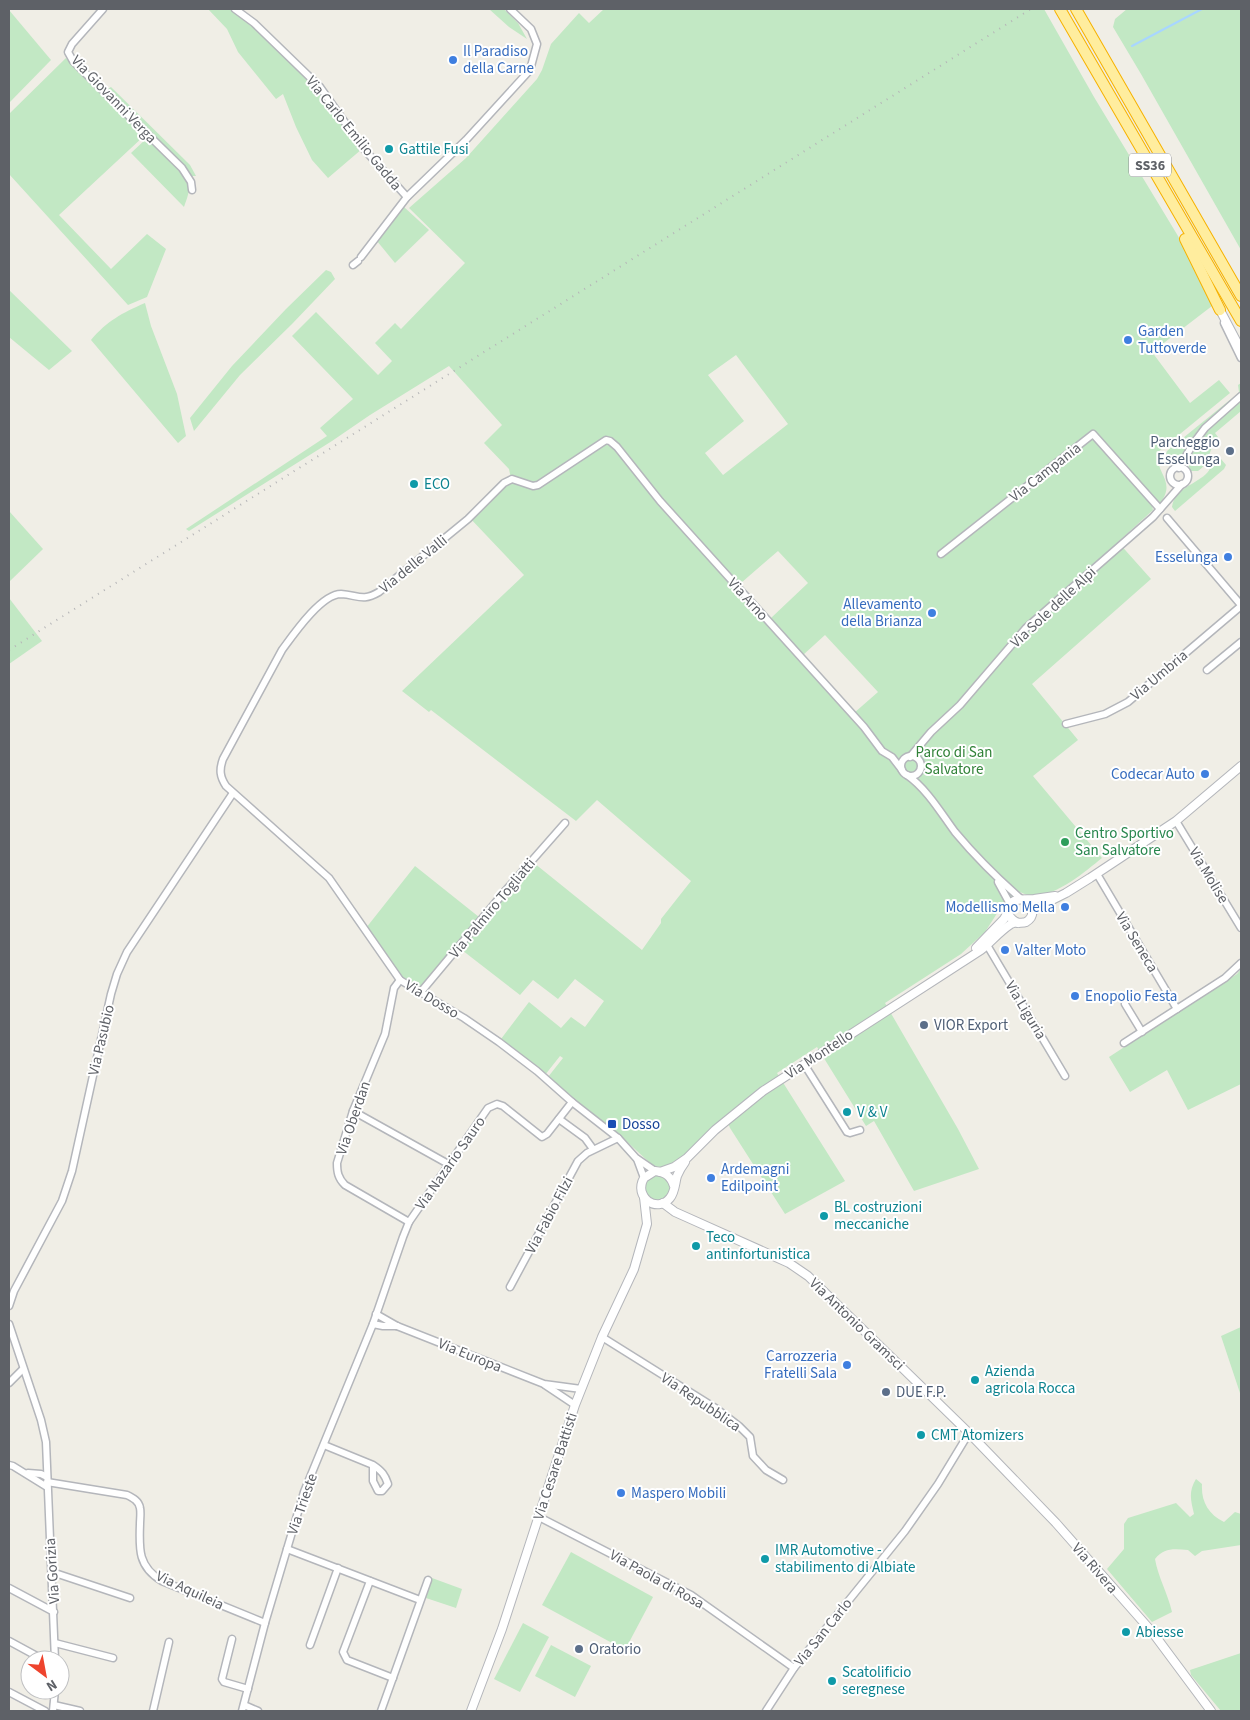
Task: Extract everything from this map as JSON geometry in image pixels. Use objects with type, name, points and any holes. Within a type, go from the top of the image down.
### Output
[{"type":"highway","name":"SS36","points":[[1060,9],[1241,322]]},
{"type":"highway","name":"SS36","points":[[1076,9],[1241,296]]},
{"type":"highway","points":[[1150,164],[1159,193],[1200,266],[1220,310]]},
{"type":"street","name":"Via Giovanni Verga","points":[[103,9],[72,44],[68,52],[73,61],[182,168],[191,182],[192,190]]},
{"type":"street","name":"Via Carlo Emilio Gadda","points":[[234,9],[254,23],[320,87],[363,148],[407,197]]},
{"type":"street","points":[[358,259],[407,197],[466,140],[530,70],[537,44],[531,29],[510,9]]},
{"type":"street","points":[[1220,310],[1241,350]]},
{"type":"street","points":[[1220,310],[1226,329],[1241,358]]},
{"type":"street","name":"Via Sole delle Alpi","points":[[1182,469],[1193,444],[1211,422],[1241,397]]},
{"type":"street","name":"Via Campania","points":[[941,554],[1094,434],[1160,509]]},
{"type":"street","name":"Via Arno","points":[[606,440],[610,440],[617,447],[660,501],[864,727],[882,751],[892,757],[902,770]]},
{"type":"street","name":"Via delle Valli","points":[[233,793],[221,779],[220,766],[223,759],[282,650],[324,601],[335,595],[343,594],[366,598],[379,592],[468,519],[504,482],[512,479],[533,486],[538,485],[606,440]]},
{"type":"street","name":"Via Sole delle Alpi","points":[[1160,509],[1169,492],[1170,478],[1173,470],[1182,469]]},
{"type":"street","name":"Via Sole delle Alpi","points":[[907,757],[960,706],[1026,628],[1160,509],[1187,478],[1182,469]]},
{"type":"street","points":[[1170,478],[1174,484],[1182,484]]},
{"type":"street","points":[[1167,518],[1241,605]]},
{"type":"street","name":"Via Umbria","points":[[1066,724],[1105,714],[1128,702],[1241,605]]},
{"type":"street","points":[[1207,670],[1241,642]]},
{"type":"street","points":[[926,794],[920,778],[921,750],[931,732]]},
{"type":"street","points":[[892,757],[916,758],[920,766]]},
{"type":"street","points":[[907,757],[901,764],[902,770],[916,782],[966,844],[992,872],[1031,905],[1032,912],[1029,920],[1018,923],[1011,918],[1004,891],[992,872]]},
{"type":"street","points":[[908,776],[915,775],[920,766]]},
{"type":"street","points":[[1032,912],[1066,893],[1176,821],[1241,768]]},
{"type":"street","name":"Via Dosso","points":[[233,793],[330,878],[400,980],[464,1018],[537,1070],[572,1102],[618,1138],[636,1158],[658,1171]]},
{"type":"street","name":"Via Pasubio","points":[[9,1306],[14,1291],[62,1201],[72,1171],[117,974],[127,952],[233,793]]},
{"type":"street","name":"Via Molise","points":[[1176,821],[1241,928]]},
{"type":"street","name":"Via Palmiro Togliatti","points":[[420,993],[565,823]]},
{"type":"street","name":"Via Seneca","points":[[1096,874],[1177,1009]]},
{"type":"street","points":[[1008,912],[1017,899],[1066,893]]},
{"type":"street","name":"Via Montello","points":[[987,945],[987,942],[998,931],[1008,912]]},
{"type":"street","name":"Via Montello","points":[[961,962],[1008,912]]},
{"type":"street","name":"Via Montello","points":[[658,1171],[676,1166],[687,1158],[730,1117],[763,1091],[987,945],[1010,924],[1018,923]]},
{"type":"street","name":"Via Liguria","points":[[987,945],[1065,1076]]},
{"type":"street","points":[[1124,1043],[1225,978],[1241,963]]},
{"type":"street","name":"Via Oberdan","points":[[400,980],[394,988],[385,1034],[353,1111],[337,1163],[337,1170],[341,1181],[345,1185],[409,1222]]},
{"type":"street","points":[[1125,1004],[1142,1032]]},
{"type":"street","points":[[804,1064],[847,1132],[860,1130]]},
{"type":"street","name":"Via Nazario Sauro","points":[[373,1324],[409,1222],[488,1108],[498,1104],[503,1106],[542,1137],[548,1134],[572,1102]]},
{"type":"street","points":[[353,1111],[450,1164]]},
{"type":"street","points":[[559,1119],[585,1138],[594,1149]]},
{"type":"street","name":"Via Fabio Filzi","points":[[510,1287],[578,1161],[582,1156],[594,1149],[618,1138]]},
{"type":"street","name":"Via Dosso","points":[[636,1158],[644,1178]]},
{"type":"street","name":"Via Montello","points":[[674,1186],[678,1173],[687,1158]]},
{"type":"street","points":[[670,1198],[662,1203],[652,1203],[644,1198],[641,1186],[644,1178],[658,1171],[670,1177],[674,1186],[670,1198],[675,1212]]},
{"type":"street","name":"Via Cesare Battisti","points":[[644,1198],[647,1224]]},
{"type":"street","name":"Via Cesare Battisti","points":[[471,1711],[502,1629],[580,1390],[602,1336],[634,1270],[647,1224],[662,1203]]},
{"type":"street","name":"Via Antonio Gramsci","points":[[662,1203],[675,1212],[789,1263],[808,1276],[969,1433]]},
{"type":"street","name":"Via Europa","points":[[376,1314],[397,1326],[544,1384],[580,1390]]},
{"type":"street","name":"Via Europa","points":[[373,1324],[397,1326]]},
{"type":"street","name":"Via Trieste","points":[[243,1708],[264,1623],[304,1492],[373,1324]]},
{"type":"street","points":[[9,1327],[41,1420],[46,1442],[47,1482],[9,1465]]},
{"type":"street","name":"Via Repubblica","points":[[602,1336],[739,1426],[750,1437],[753,1456],[766,1470],[783,1480]]},
{"type":"street","points":[[9,1383],[24,1369]]},
{"type":"street","name":"Via Europa","points":[[544,1384],[575,1405]]},
{"type":"street","name":"Via San Carlo","points":[[766,1711],[794,1668],[905,1530],[938,1484],[969,1433]]},
{"type":"street","name":"Via Rivera","points":[[969,1433],[1056,1523],[1153,1632],[1211,1711]]},
{"type":"street","points":[[324,1445],[374,1465]]},
{"type":"street","name":"Via Aquileia","points":[[47,1482],[127,1495],[135,1499],[140,1507],[139,1548],[142,1559],[152,1575],[162,1581],[264,1623]]},
{"type":"street","name":"Via Gorizia","points":[[47,1482],[55,1650]]},
{"type":"street","name":"Via Paola di Rosa","points":[[538,1517],[691,1595],[794,1668]]},
{"type":"street","points":[[287,1549],[420,1600]]},
{"type":"street","points":[[310,1645],[338,1568]]},
{"type":"street","points":[[52,1572],[130,1598]]},
{"type":"street","points":[[380,1711],[428,1580]]},
{"type":"street","points":[[370,1581],[343,1652],[347,1660],[392,1678]]},
{"type":"street","points":[[9,1588],[54,1612]]},
{"type":"street","points":[[232,1639],[222,1679],[224,1682],[248,1690]]},
{"type":"street","points":[[9,1641],[26,1650]]},
{"type":"street","points":[[153,1711],[168,1642]]},
{"type":"street","points":[[55,1643],[113,1658]]},
{"type":"street","points":[[9,1692],[45,1711]]},
{"type":"street","points":[[54,1708],[80,1711]]},
{"type":"street","points":[[243,1708],[258,1711]]},
{"type":"green space","points":[[208,9],[230,9],[252,25],[320,90],[362,149],[328,178],[312,160],[283,94],[276,99],[238,52],[227,29]]},
{"type":"green space","points":[[489,9],[504,9],[518,23],[527,39],[509,27]]},
{"type":"green space","name":"Parco di San Salvatore","points":[[604,9],[1044,9],[1094,97],[1178,236],[1212,306],[1152,352],[1190,403],[1219,380],[1230,393],[1158,452],[1159,466],[1166,484],[1166,490],[1158,506],[1128,477],[1152,505],[1153,510],[1118,542],[1151,579],[1032,684],[1078,740],[1033,776],[1102,858],[1074,879],[1052,892],[1030,895],[1020,892],[1005,901],[985,932],[961,954],[885,1003],[979,1169],[914,1191],[874,1121],[866,1126],[817,1047],[777,1073],[845,1181],[785,1214],[730,1128],[725,1116],[666,1177],[670,1185],[668,1196],[658,1201],[651,1199],[644,1192],[646,1183],[655,1176],[663,1175],[624,1139],[561,1090],[548,1077],[563,1058],[560,1056],[545,1075],[501,1039],[529,1002],[561,1028],[571,1017],[585,1027],[604,1001],[575,979],[558,999],[533,980],[520,995],[458,947],[424,988],[397,974],[366,928],[415,866],[484,921],[534,863],[642,950],[661,923],[661,919],[691,881],[597,800],[576,821],[431,710],[429,712],[402,691],[524,575],[468,516],[511,479],[509,469],[484,443],[502,425],[449,366],[189,531],[186,529],[327,436],[320,428],[353,399],[292,336],[316,312],[378,375],[392,361],[375,343],[395,323],[401,329],[465,263],[409,208],[466,158],[537,79],[551,44],[579,13],[589,23]],"holes":[[[736,355],[788,424],[723,475],[705,453],[744,421],[708,375]],[[778,551],[808,583],[771,618],[741,586],[741,583]],[[825,635],[878,692],[854,713],[803,655]]]},
{"type":"green space","points":[[1127,9],[1241,9],[1241,250],[1113,27],[1115,19]]},
{"type":"green space","points":[[9,10],[51,60],[9,103]]},
{"type":"green space","points":[[66,58],[144,136],[59,215],[111,269],[147,234],[166,249],[147,297],[128,305],[9,174],[9,114]]},
{"type":"green space","points":[[111,87],[190,165],[196,176],[192,176],[106,90]]},
{"type":"green space","points":[[146,139],[178,169],[188,182],[189,190],[184,207],[131,153]]},
{"type":"green space","points":[[404,207],[429,230],[395,263],[377,241]]},
{"type":"green space","points":[[326,270],[331,272],[335,279],[240,375],[194,431],[190,418],[232,366]]},
{"type":"green space","points":[[9,290],[72,351],[49,370],[9,337]]},
{"type":"green space","points":[[145,303],[151,326],[177,394],[186,436],[178,443],[91,340],[115,318]]},
{"type":"green space","points":[[1241,383],[1241,392],[1200,428],[1178,461],[1168,463],[1165,457],[1167,451],[1236,395],[1239,392],[1238,385]]},
{"type":"green space","points":[[1241,401],[1241,411],[1215,433],[1218,437],[1205,464],[1198,471],[1191,471],[1189,462],[1191,453],[1197,443]]},
{"type":"green space","points":[[1218,459],[1221,459],[1226,465],[1224,469],[1175,511],[1172,507],[1181,491],[1206,474]]},
{"type":"green space","points":[[9,511],[43,549],[9,582]]},
{"type":"green space","points":[[9,598],[42,641],[9,664]]},
{"type":"green space","points":[[1241,969],[1241,1084],[1188,1110],[1167,1070],[1130,1092],[1109,1057],[1237,974]]},
{"type":"green space","points":[[1241,1327],[1241,1408],[1240,1393],[1221,1336]]},
{"type":"green space","points":[[1196,1479],[1202,1484],[1204,1501],[1218,1519],[1224,1522],[1235,1512],[1241,1514],[1241,1545],[1202,1551],[1195,1556],[1188,1550],[1179,1549],[1162,1552],[1158,1555],[1155,1559],[1156,1566],[1172,1612],[1152,1622],[1107,1569],[1124,1549],[1124,1524],[1128,1518],[1176,1503],[1190,1517],[1194,1514],[1191,1492]]},
{"type":"green space","points":[[571,1552],[653,1597],[625,1650],[542,1605]]},
{"type":"green space","points":[[432,1578],[462,1589],[456,1608],[426,1598]]},
{"type":"green space","points":[[523,1623],[549,1637],[520,1692],[494,1679]]},
{"type":"green space","points":[[551,1645],[591,1666],[575,1697],[535,1676]]},
{"type":"green space","points":[[1241,1653],[1241,1711],[1221,1711],[1191,1675],[1190,1670]]},
{"type":"waterway","points":[[1132,46],[1202,9]]},
{"type":"railway","points":[[9,650],[1031,9]]},
{"type":"place","name":"Il Paradiso della Carne","points":[[453,60]]},
{"type":"place","name":"Gattile Fusi","points":[[389,149]]},
{"type":"place","name":"Garden Tuttoverde","points":[[1128,340]]},
{"type":"place","name":"Parcheggio Esselunga","points":[[1230,451]]},
{"type":"place","name":"ECO","points":[[414,484]]},
{"type":"place","name":"Esselunga","points":[[1228,557]]},
{"type":"place","name":"Allevamento della Brianza","points":[[932,613]]},
{"type":"place","name":"Codecar Auto","points":[[1205,774]]},
{"type":"place","name":"Centro Sportivo San Salvatore","points":[[1065,842]]},
{"type":"place","name":"Modellismo Mella","points":[[1065,907]]},
{"type":"place","name":"Valter Moto","points":[[1005,950]]},
{"type":"place","name":"Enopolio Festa","points":[[1075,996]]},
{"type":"place","name":"VIOR Export","points":[[924,1025]]},
{"type":"place","name":"V & V","points":[[847,1112]]},
{"type":"place","name":"Dosso","points":[[612,1124]]},
{"type":"place","name":"Ardemagni Edilpoint","points":[[711,1178]]},
{"type":"place","name":"BL costruzioni meccaniche","points":[[824,1216]]},
{"type":"place","name":"Teco antinfortunistica","points":[[696,1246]]},
{"type":"place","name":"Carrozzeria Fratelli Sala","points":[[847,1365]]},
{"type":"place","name":"Azienda agricola Rocca","points":[[975,1380]]},
{"type":"place","name":"DUE F.P.","points":[[886,1392]]},
{"type":"place","name":"CMT Atomizers","points":[[921,1435]]},
{"type":"place","name":"Maspero Mobili","points":[[621,1493]]},
{"type":"place","name":"IMR Automotive - stabilimento di Albiate","points":[[765,1559]]},
{"type":"place","name":"Abiesse","points":[[1126,1632]]},
{"type":"place","name":"Oratorio","points":[[579,1649]]},
{"type":"place","name":"Scatolificio seregnese","points":[[832,1681]]}]
